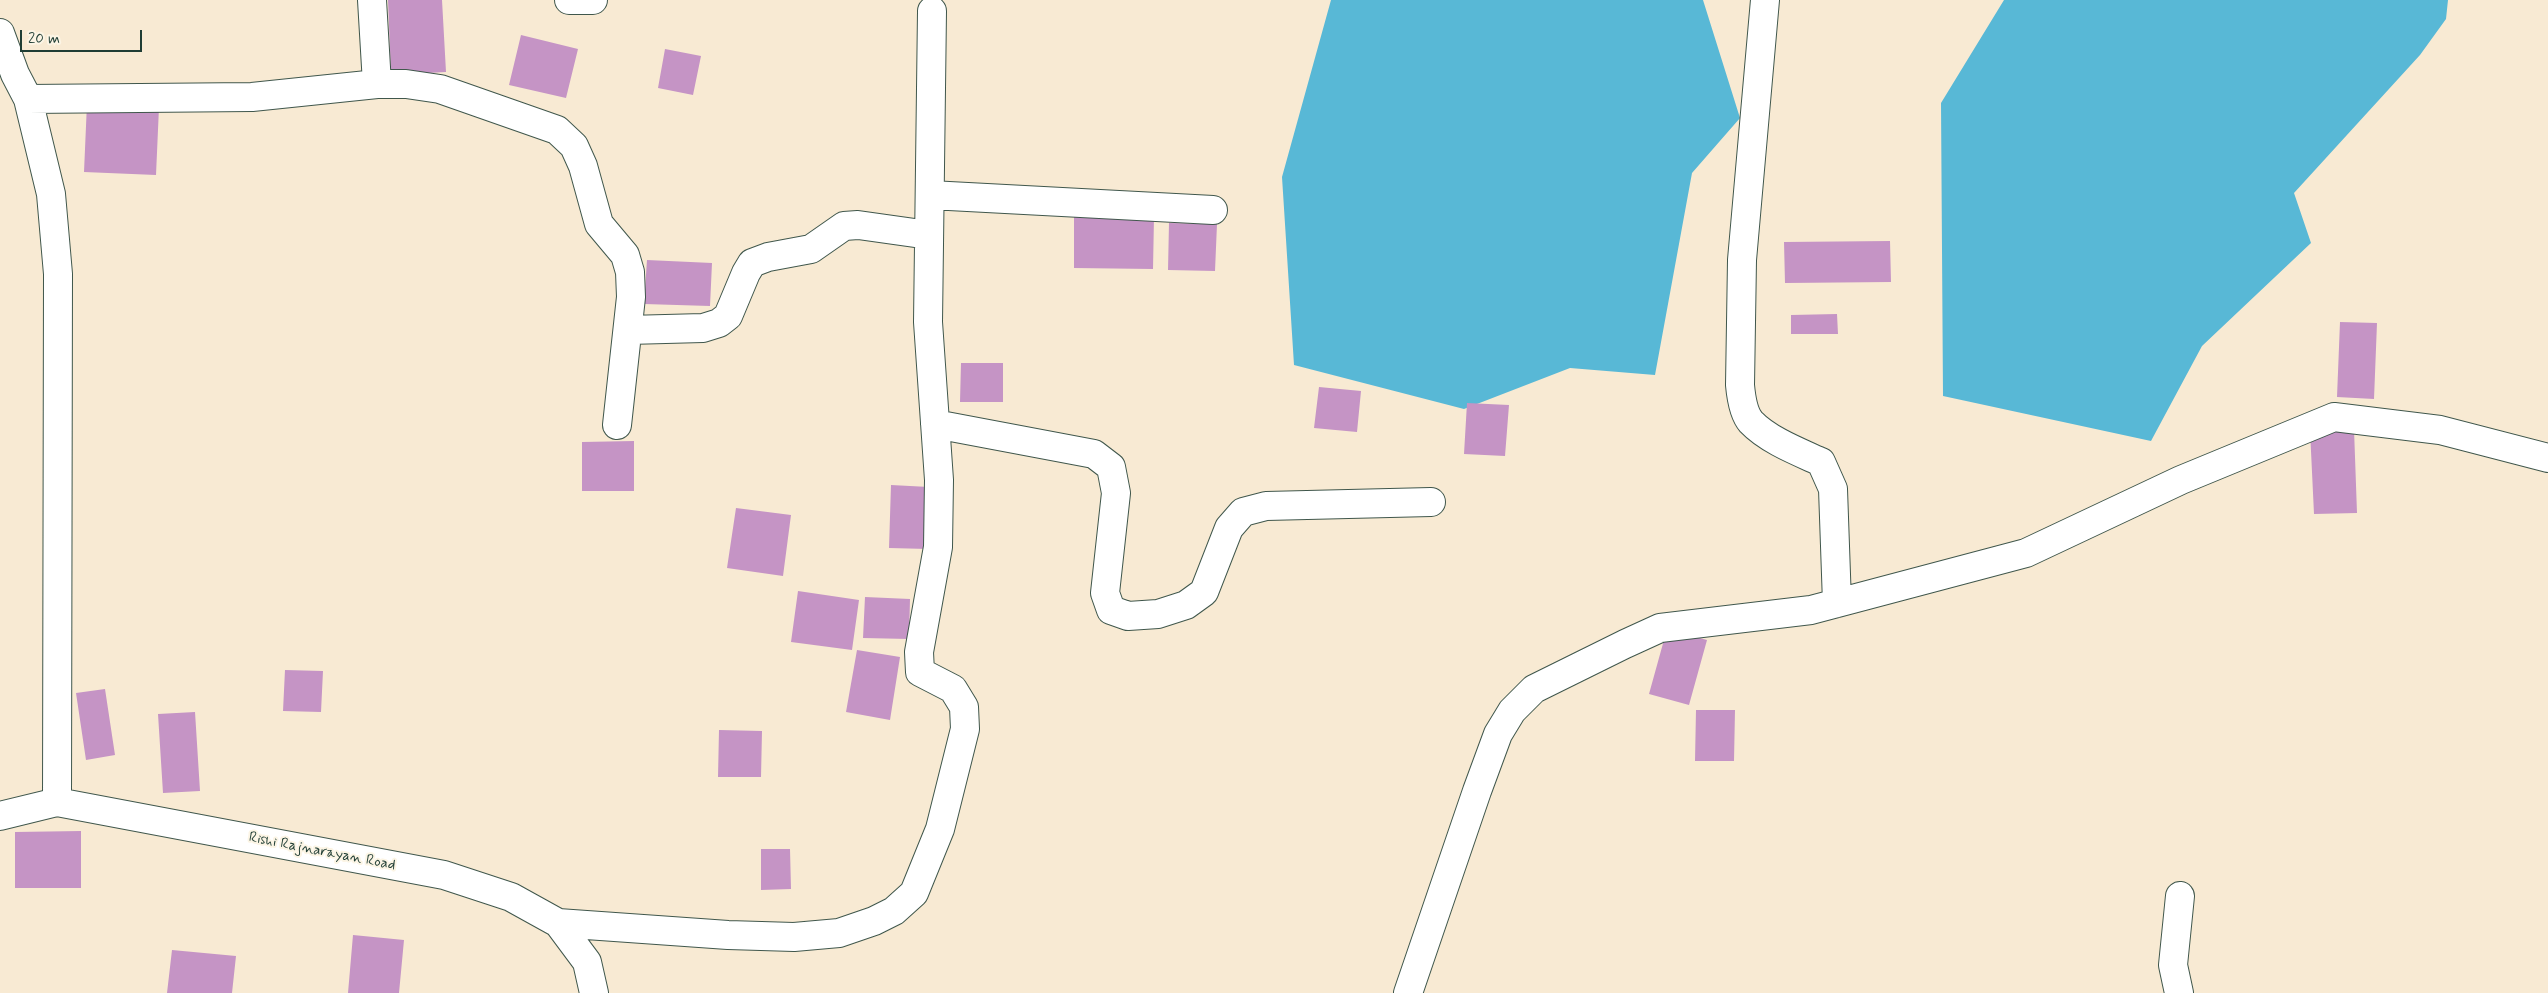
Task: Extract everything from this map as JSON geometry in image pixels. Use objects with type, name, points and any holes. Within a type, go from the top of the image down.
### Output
[{"type":"street","points":[[372,0],[377,84]]},
{"type":"street","points":[[569,0],[593,0]]},
{"type":"street","points":[[1766,0],[1742,260],[1740,385],[1743,404],[1750,421],[1784,446],[1821,462],[1833,489],[1838,603]]},
{"type":"street","points":[[558,923],[728,935],[794,937],[839,933],[874,921],[894,911],[914,893],[940,829],[965,728],[964,708],[953,689],[920,672],[919,652],[938,547],[939,480],[928,322],[932,11]]},
{"type":"street","points":[[0,33],[8,73],[28,99],[51,194],[58,274],[57,802]]},
{"type":"street","points":[[28,99],[252,96],[377,84],[406,84],[440,89],[557,130],[574,146],[583,166],[599,224],[625,255],[630,272],[631,288],[628,330],[617,426]]},
{"type":"street","points":[[930,195],[1212,210]]},
{"type":"street","points":[[628,330],[703,328],[719,323],[728,316],[752,263],[768,257],[811,249],[844,226],[929,234]]},
{"type":"street","points":[[1408,993],[1498,734],[1512,712],[1534,689],[1660,628],[1811,610],[2026,553],[2181,480],[2334,417],[2440,430],[2548,458]]},
{"type":"street","points":[[935,424],[1094,454],[1111,467],[1116,493],[1105,593],[1111,610],[1128,616],[1158,614],[1186,605],[1204,592],[1229,528],[1243,512],[1266,506],[1431,502]]},
{"type":"street","name":"Rishi Rajnarayan Road","points":[[0,816],[57,802],[444,875],[511,897],[558,923],[586,962],[594,993]]},
{"type":"street","points":[[2179,993],[2173,965],[2180,896]]},
{"type":"water","points":[[1331,0],[1703,0],[1740,118],[1692,173],[1655,375],[1570,368],[1464,409],[1294,365],[1282,177]]},
{"type":"water","points":[[2004,0],[2448,0],[2446,19],[2420,55],[2294,193],[2311,243],[2202,346],[2151,441],[1943,396],[1941,103]]},
{"type":"building","points":[[388,0],[442,0],[446,72],[391,75]]},
{"type":"building","points":[[521,35],[578,49],[566,98],[509,85]]},
{"type":"building","points":[[665,49],[701,56],[693,95],[658,88]]},
{"type":"building","points":[[87,103],[159,107],[156,175],[84,172]]},
{"type":"building","points":[[1074,216],[1154,217],[1153,269],[1074,268]]},
{"type":"building","points":[[1169,223],[1217,224],[1215,271],[1168,270]]},
{"type":"building","points":[[1890,241],[1891,282],[1785,283],[1784,242]]},
{"type":"building","points":[[647,260],[712,263],[710,306],[644,304]]},
{"type":"building","points":[[1837,314],[1838,334],[1791,334],[1791,315]]},
{"type":"building","points":[[2340,322],[2377,323],[2374,399],[2337,397]]},
{"type":"building","points":[[961,363],[1003,363],[1003,402],[960,402]]},
{"type":"building","points":[[1319,387],[1361,391],[1357,432],[1314,428]]},
{"type":"building","points":[[1467,403],[1509,405],[1505,456],[1464,454]]},
{"type":"building","points":[[2354,429],[2357,513],[2314,514],[2310,430]]},
{"type":"building","points":[[634,441],[634,491],[582,491],[582,442]]},
{"type":"building","points":[[891,485],[929,487],[928,549],[889,548]]},
{"type":"building","points":[[736,508],[791,515],[783,576],[727,568]]},
{"type":"building","points":[[798,591],[859,600],[852,650],[791,642]]},
{"type":"building","points":[[865,597],[910,599],[909,639],[863,638]]},
{"type":"building","points":[[1667,629],[1707,640],[1689,705],[1649,694]]},
{"type":"building","points":[[857,650],[900,657],[890,720],[846,712]]},
{"type":"building","points":[[285,670],[323,671],[321,712],[283,711]]},
{"type":"building","points":[[105,689],[115,755],[86,760],[76,693]]},
{"type":"building","points":[[1696,710],[1735,710],[1734,761],[1695,761]]},
{"type":"building","points":[[195,712],[200,791],[163,793],[158,714]]},
{"type":"building","points":[[719,730],[762,731],[761,777],[718,777]]},
{"type":"building","points":[[81,831],[81,888],[15,888],[15,832]]},
{"type":"building","points":[[761,849],[790,849],[791,889],[761,890]]},
{"type":"building","points":[[353,935],[404,940],[399,993],[348,993]]},
{"type":"building","points":[[172,950],[236,956],[232,993],[167,993]]}]
